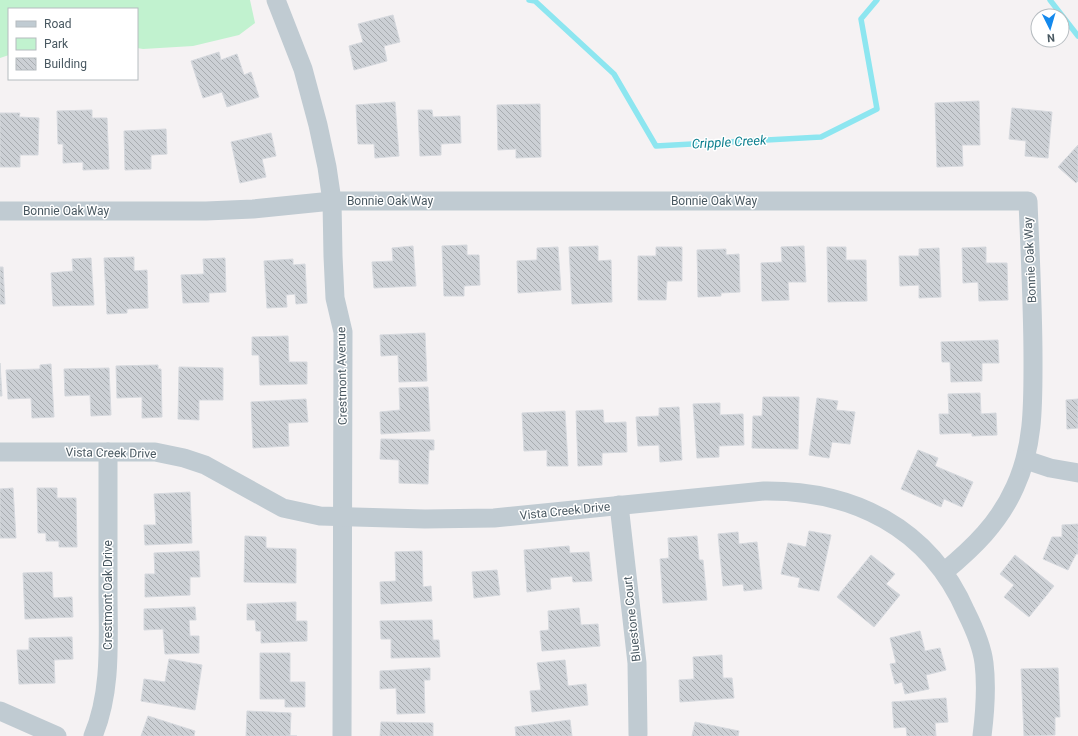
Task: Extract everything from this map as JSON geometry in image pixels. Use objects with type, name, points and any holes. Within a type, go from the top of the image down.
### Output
[{"type":"street","name":"Crestmont Avenue","points":[[276,0],[303,69],[318,125],[332,201],[333,256],[336,298],[343,332],[342,736]]},
{"type":"street","name":"Bonnie Oak Way","points":[[0,211],[206,211],[253,209],[332,201],[1028,201],[1033,333],[1033,406],[1031,439],[1026,460],[1015,487],[999,515],[985,535],[944,572]]},
{"type":"street","name":"Vista Creek Drive","points":[[0,452],[155,452],[184,458],[205,465],[228,476],[260,497],[283,508],[320,516],[343,518],[471,519],[764,491],[790,491],[824,496],[858,506],[886,520],[909,536],[929,554],[944,572],[961,599],[976,632],[984,662],[985,693],[982,736]]},
{"type":"street","name":"Crestmont Oak Drive","points":[[93,736],[103,707],[107,674],[108,452]]},
{"type":"street","points":[[1026,460],[1050,468],[1078,473]]},
{"type":"street","name":"Bluestone Court","points":[[619,505],[637,663],[638,734]]},
{"type":"street","points":[[0,711],[57,736]]},
{"type":"green space","points":[[0,0],[250,0],[255,23],[239,35],[193,46],[143,49],[138,48],[138,8],[8,8],[8,55],[0,58]]},
{"type":"building","points":[[393,15],[400,42],[384,46],[387,61],[354,70],[349,46],[363,42],[358,24]]},
{"type":"building","points":[[219,52],[221,60],[237,54],[244,75],[251,72],[259,97],[227,107],[222,92],[203,98],[191,61]]},
{"type":"building","points":[[979,101],[980,145],[962,145],[963,166],[937,167],[935,103]]},
{"type":"building","points":[[395,102],[399,156],[375,158],[374,144],[358,144],[356,105]]},
{"type":"building","points":[[540,104],[541,157],[516,158],[516,149],[498,150],[497,105]]},
{"type":"building","points":[[1012,108],[1052,112],[1048,158],[1025,156],[1026,141],[1009,139]]},
{"type":"building","points":[[92,110],[92,118],[107,118],[109,169],[83,170],[83,162],[63,163],[63,144],[58,144],[57,111]]},
{"type":"building","points":[[418,110],[432,110],[433,117],[460,116],[461,143],[441,144],[441,155],[420,156]]},
{"type":"building","points":[[0,113],[20,113],[19,117],[39,118],[38,155],[20,155],[20,167],[0,167]]},
{"type":"building","points":[[166,129],[167,154],[151,155],[151,169],[125,170],[124,131]]},
{"type":"building","points":[[271,133],[276,156],[262,159],[266,177],[240,183],[231,142]]},
{"type":"building","points":[[1078,145],[1078,181],[1076,183],[1058,167]]},
{"type":"building","points":[[467,245],[467,255],[479,255],[480,285],[464,286],[464,296],[444,296],[442,246]]},
{"type":"building","points":[[413,246],[416,286],[374,288],[372,262],[393,261],[392,248]]},
{"type":"building","points":[[598,246],[598,261],[611,260],[612,302],[572,304],[569,247]]},
{"type":"building","points":[[804,246],[806,282],[788,282],[789,300],[762,301],[761,263],[782,262],[781,247]]},
{"type":"building","points":[[558,247],[561,290],[518,293],[517,261],[537,260],[537,248]]},
{"type":"building","points":[[656,247],[682,247],[682,281],[667,281],[666,300],[638,300],[638,256],[656,256]]},
{"type":"building","points":[[827,247],[846,247],[846,260],[866,260],[867,301],[828,302]]},
{"type":"building","points":[[986,247],[986,263],[1007,263],[1008,300],[979,301],[978,282],[963,283],[962,248]]},
{"type":"building","points":[[939,248],[941,297],[919,298],[919,285],[900,286],[899,256],[919,256],[919,249]]},
{"type":"building","points":[[726,249],[726,255],[739,254],[740,292],[721,293],[721,296],[698,297],[697,250]]},
{"type":"building","points":[[134,257],[134,271],[147,270],[148,308],[127,309],[127,313],[107,314],[104,258]]},
{"type":"building","points":[[91,258],[94,305],[53,306],[51,273],[73,271],[72,259]]},
{"type":"building","points":[[225,258],[226,292],[209,293],[209,302],[183,303],[181,275],[204,274],[203,259]]},
{"type":"building","points":[[293,259],[293,265],[305,264],[307,303],[296,304],[295,294],[286,295],[287,307],[267,308],[264,261]]},
{"type":"building","points":[[0,267],[3,267],[5,304],[0,304]]},
{"type":"building","points":[[425,333],[427,381],[399,382],[398,355],[381,356],[380,335]]},
{"type":"building","points":[[288,336],[289,362],[307,362],[307,384],[260,385],[259,355],[252,355],[252,337]]},
{"type":"building","points":[[998,340],[999,363],[982,363],[982,381],[951,382],[950,362],[942,362],[941,342]]},
{"type":"building","points":[[0,363],[2,396],[0,396]]},
{"type":"building","points":[[51,364],[54,417],[32,418],[31,398],[8,399],[6,370],[40,369],[40,365]]},
{"type":"building","points":[[158,365],[158,369],[161,369],[162,417],[142,418],[142,397],[117,398],[116,366]]},
{"type":"building","points":[[179,367],[223,368],[223,400],[199,400],[199,420],[178,419]]},
{"type":"building","points":[[109,368],[111,415],[91,416],[90,395],[65,396],[64,369]]},
{"type":"building","points":[[428,387],[430,431],[381,434],[380,412],[400,410],[399,388]]},
{"type":"building","points":[[980,393],[981,414],[996,413],[997,435],[972,436],[972,433],[940,434],[939,414],[949,414],[948,394]]},
{"type":"building","points":[[763,397],[799,397],[798,449],[752,448],[753,416],[762,416]]},
{"type":"building","points":[[817,398],[838,401],[836,410],[855,412],[850,444],[832,442],[829,458],[809,455]]},
{"type":"building","points":[[306,399],[308,422],[288,423],[289,446],[253,448],[251,402]]},
{"type":"building","points":[[1078,399],[1078,428],[1067,429],[1066,400]]},
{"type":"building","points":[[720,403],[720,415],[743,414],[744,445],[719,446],[719,457],[697,458],[693,404]]},
{"type":"building","points":[[679,407],[682,460],[660,462],[659,445],[638,446],[636,417],[659,416],[659,408]]},
{"type":"building","points":[[603,410],[604,423],[626,422],[627,452],[602,453],[602,465],[578,466],[576,411]]},
{"type":"building","points":[[565,411],[568,466],[547,466],[547,450],[524,451],[522,413]]},
{"type":"building","points":[[381,439],[434,440],[434,450],[429,450],[428,484],[399,483],[399,460],[380,459]]},
{"type":"building","points":[[918,450],[938,458],[935,466],[973,482],[962,507],[944,499],[941,507],[901,489]]},
{"type":"building","points":[[13,488],[16,538],[0,538],[0,489]]},
{"type":"building","points":[[37,488],[57,488],[57,498],[76,498],[77,547],[59,547],[59,541],[46,541],[46,533],[38,533]]},
{"type":"building","points":[[190,492],[192,543],[145,545],[144,525],[156,525],[154,494]]},
{"type":"building","points":[[1078,524],[1078,554],[1076,554],[1068,570],[1043,559],[1052,537],[1062,537],[1062,525]]},
{"type":"building","points":[[809,531],[831,535],[819,591],[798,587],[800,578],[781,574],[788,543],[806,547]]},
{"type":"building","points":[[738,532],[739,544],[757,542],[762,589],[744,591],[743,584],[723,586],[718,534]]},
{"type":"building","points":[[245,536],[266,537],[266,548],[296,549],[296,583],[244,582]]},
{"type":"building","points":[[697,536],[699,560],[703,560],[707,600],[663,603],[660,559],[669,558],[668,538]]},
{"type":"building","points":[[569,546],[570,553],[589,552],[592,581],[573,582],[572,576],[550,578],[551,589],[527,592],[524,550]]},
{"type":"building","points":[[199,551],[200,577],[190,577],[190,595],[145,597],[145,574],[155,574],[154,553]]},
{"type":"building","points":[[422,551],[423,587],[431,586],[432,601],[381,604],[380,582],[396,581],[395,552]]},
{"type":"building","points":[[871,555],[895,574],[886,584],[900,595],[874,627],[837,597]]},
{"type":"building","points":[[1015,555],[1054,586],[1029,617],[1004,597],[1014,585],[1000,574]]},
{"type":"building","points":[[497,570],[500,595],[474,598],[472,572]]},
{"type":"building","points":[[52,572],[53,598],[72,597],[73,617],[25,619],[23,573]]},
{"type":"building","points":[[296,602],[296,621],[307,621],[307,641],[261,643],[261,631],[256,631],[255,620],[247,620],[247,604]]},
{"type":"building","points":[[195,607],[196,620],[189,620],[190,636],[199,636],[199,653],[165,654],[163,629],[144,630],[144,609]]},
{"type":"building","points":[[579,608],[581,625],[598,624],[600,646],[542,651],[540,631],[549,630],[548,611]]},
{"type":"building","points":[[432,620],[433,640],[439,640],[440,657],[391,658],[391,639],[381,639],[380,621]]},
{"type":"building","points":[[920,631],[925,651],[940,648],[946,670],[926,675],[929,689],[905,694],[902,682],[895,684],[890,664],[896,663],[890,638]]},
{"type":"building","points":[[72,637],[73,659],[54,660],[55,683],[19,684],[17,650],[29,650],[29,638]]},
{"type":"building","points":[[260,653],[290,653],[290,682],[305,682],[305,707],[285,707],[285,699],[260,699]]},
{"type":"building","points":[[722,655],[723,678],[732,678],[734,698],[680,702],[679,680],[694,679],[693,657]]},
{"type":"building","points":[[169,659],[202,665],[195,710],[141,701],[144,679],[165,682]]},
{"type":"building","points":[[565,660],[568,686],[586,684],[588,705],[532,712],[530,691],[541,690],[537,663]]},
{"type":"building","points":[[430,668],[430,680],[424,680],[425,713],[397,714],[396,688],[380,689],[380,671]]},
{"type":"building","points":[[1058,668],[1060,717],[1055,717],[1055,735],[1024,736],[1021,669]]},
{"type":"building","points":[[946,698],[948,722],[935,723],[936,736],[907,736],[906,727],[894,728],[892,702]]},
{"type":"building","points":[[247,711],[291,713],[290,736],[246,736]]},
{"type":"building","points":[[148,716],[195,731],[194,736],[141,736]]},
{"type":"building","points":[[570,720],[572,736],[516,736],[515,727]]},
{"type":"building","points":[[381,722],[433,723],[433,736],[380,736]]},
{"type":"building","points":[[695,722],[739,731],[738,736],[692,736]]},
{"type":"waterway","name":"Cripple Creek","points":[[529,0],[535,1],[614,74],[656,146],[821,137],[877,109],[861,19],[877,0]]},
{"type":"waterway","name":"Cripple Creek","points":[[1050,0],[1078,36]]}]
